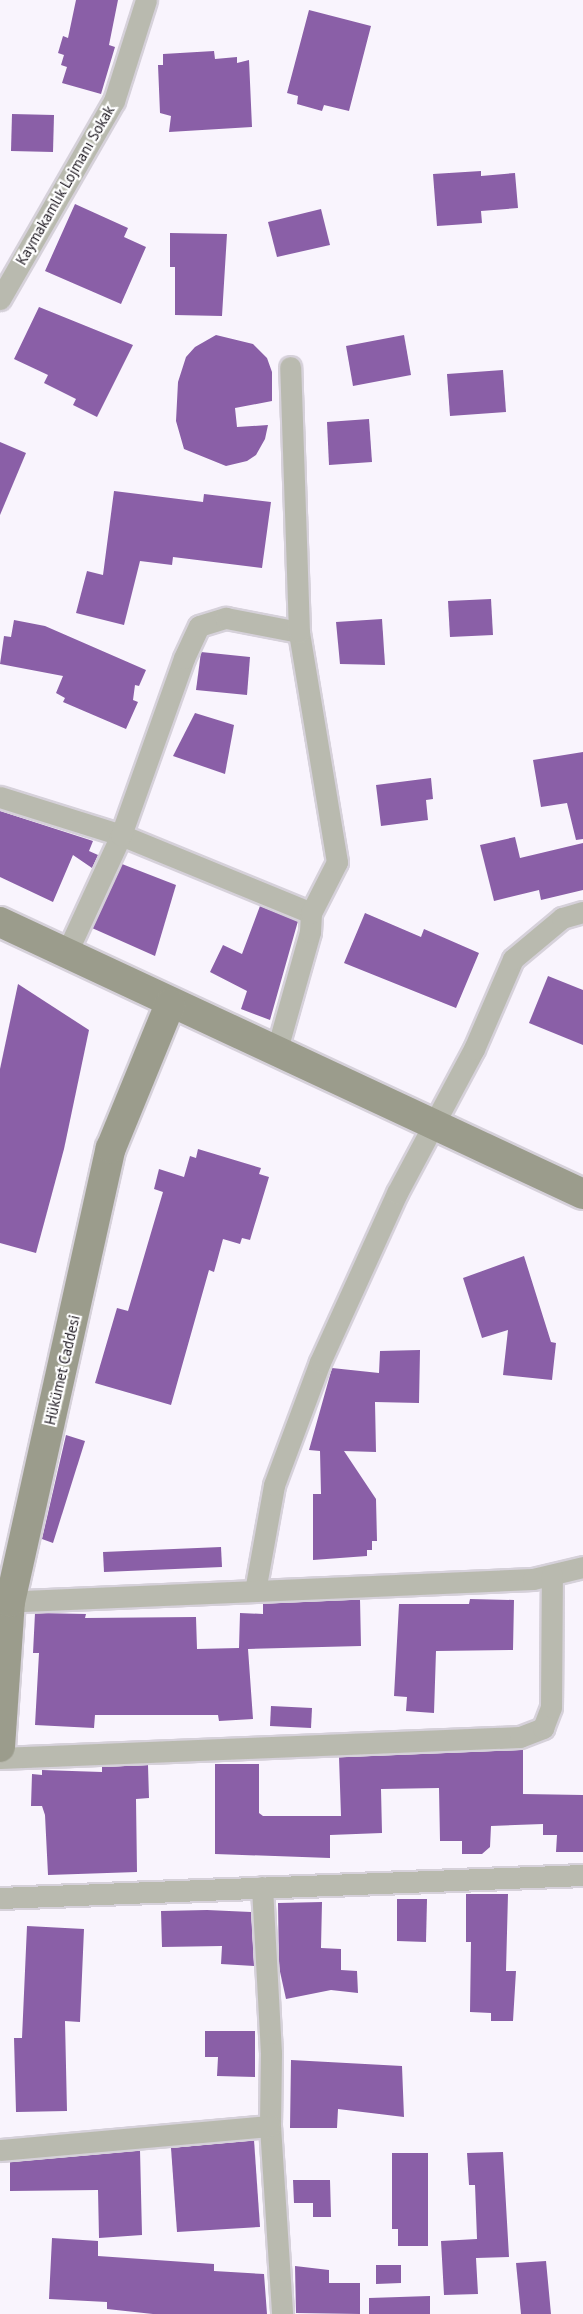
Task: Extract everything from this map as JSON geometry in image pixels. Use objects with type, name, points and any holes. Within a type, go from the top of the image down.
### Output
[{"type":"street","name":"Kaymakamlık Lojmanı Sokak","points":[[0,299],[114,100],[146,0]]},
{"type":"street","points":[[276,1053],[310,932],[311,913],[337,862],[299,632],[290,367]]},
{"type":"street","points":[[67,952],[121,836],[184,658],[199,626],[226,618],[299,632]]},
{"type":"street","points":[[0,797],[121,836],[311,913]]},
{"type":"street","points":[[255,1591],[274,1485],[320,1362],[432,1125],[474,1049],[513,959],[562,918],[583,912]]},
{"type":"street","points":[[0,922],[67,952],[170,1004],[583,1194]]},
{"type":"street","name":"Hükümet Caddesi","points":[[0,1747],[5,1602],[111,1148],[170,1004]]},
{"type":"street","points":[[5,1602],[533,1579],[583,1567]]},
{"type":"street","points":[[0,1758],[520,1737],[543,1728],[551,1707],[552,1575]]},
{"type":"street","points":[[0,1898],[583,1875]]},
{"type":"street","points":[[261,1887],[271,2053],[270,2126],[282,2314]]},
{"type":"street","points":[[0,2150],[270,2126]]},
{"type":"building","points":[[76,0],[118,0],[109,45],[115,47],[101,94],[62,83],[67,67],[61,65],[64,55],[58,53],[63,36],[68,38]]},
{"type":"building","points":[[309,10],[371,26],[349,111],[324,105],[322,111],[297,104],[298,96],[287,93]]},
{"type":"building","points":[[214,51],[215,59],[237,57],[237,63],[249,60],[252,127],[169,132],[171,116],[160,113],[158,65],[163,65],[163,54]]},
{"type":"building","points":[[12,114],[54,115],[53,152],[11,151]]},
{"type":"building","points":[[481,171],[481,176],[515,173],[518,208],[481,211],[482,223],[437,226],[433,174]]},
{"type":"building","points":[[75,204],[128,228],[124,237],[146,247],[121,304],[45,271]]},
{"type":"building","points":[[321,209],[330,245],[277,257],[268,222]]},
{"type":"building","points":[[170,233],[227,234],[222,316],[175,315],[175,267],[170,267]]},
{"type":"building","points":[[39,307],[133,345],[97,417],[73,405],[76,399],[44,383],[48,375],[14,359]]},
{"type":"building","points":[[216,335],[253,344],[267,358],[272,372],[272,401],[235,408],[237,427],[268,425],[265,439],[256,455],[247,461],[226,466],[184,449],[176,421],[178,382],[186,357],[195,347]]},
{"type":"building","points":[[404,335],[411,375],[353,386],[346,346]]},
{"type":"building","points":[[503,370],[506,412],[450,416],[447,374]]},
{"type":"building","points":[[369,419],[372,462],[329,465],[327,422]]},
{"type":"building","points":[[0,442],[26,453],[0,515]]},
{"type":"building","points":[[114,491],[203,502],[204,494],[271,502],[262,568],[173,557],[172,565],[140,561],[124,625],[76,613],[87,571],[103,575]]},
{"type":"building","points":[[491,599],[493,635],[450,637],[448,601]]},
{"type":"building","points":[[382,619],[385,665],[340,664],[336,622]]},
{"type":"building","points":[[14,620],[45,626],[146,670],[139,686],[135,685],[133,700],[138,702],[126,729],[63,702],[65,698],[56,693],[63,676],[0,664],[4,636],[11,637]]},
{"type":"building","points":[[201,652],[250,657],[247,695],[196,690]]},
{"type":"building","points":[[195,713],[234,725],[225,774],[173,756]]},
{"type":"building","points":[[583,752],[583,839],[576,840],[567,803],[541,807],[533,760]]},
{"type":"building","points":[[431,778],[433,799],[426,800],[428,820],[381,826],[376,785]]},
{"type":"building","points":[[0,811],[93,841],[89,851],[98,855],[92,868],[73,855],[53,902],[0,877]]},
{"type":"building","points":[[515,837],[520,858],[583,843],[583,890],[541,900],[539,890],[494,901],[480,845]]},
{"type":"building","points":[[122,864],[176,885],[155,956],[92,928]]},
{"type":"building","points":[[260,906],[298,921],[270,1020],[241,1009],[247,991],[210,972],[223,945],[242,954]]},
{"type":"building","points":[[365,913],[421,937],[424,929],[479,953],[456,1008],[344,963]]},
{"type":"building","points":[[548,976],[583,990],[583,1045],[529,1023]]},
{"type":"building","points":[[18,984],[89,1030],[64,1149],[36,1253],[0,1243],[0,1069]]},
{"type":"building","points":[[198,1149],[261,1168],[259,1174],[269,1177],[250,1240],[242,1238],[240,1244],[223,1239],[214,1272],[209,1270],[171,1405],[95,1383],[117,1308],[128,1311],[163,1192],[154,1189],[159,1169],[184,1177],[190,1156],[196,1158]]},
{"type":"building","points":[[524,1256],[551,1342],[556,1343],[552,1380],[503,1375],[508,1330],[482,1338],[463,1278]]},
{"type":"building","points":[[420,1350],[419,1403],[375,1402],[376,1452],[344,1451],[376,1499],[377,1541],[372,1541],[372,1550],[367,1550],[367,1556],[313,1560],[313,1494],[321,1494],[320,1451],[309,1450],[332,1368],[379,1373],[380,1351]]},
{"type":"building","points":[[66,1435],[85,1441],[53,1543],[42,1539]]},
{"type":"building","points":[[221,1547],[222,1567],[104,1572],[103,1552]]},
{"type":"building","points":[[360,1599],[361,1646],[248,1649],[253,1719],[219,1721],[218,1715],[95,1715],[94,1728],[35,1725],[39,1653],[33,1653],[35,1613],[86,1614],[85,1618],[196,1617],[197,1649],[239,1648],[240,1613],[263,1614],[263,1603]]},
{"type":"building","points":[[470,1599],[514,1600],[513,1650],[436,1651],[434,1713],[406,1711],[407,1697],[394,1696],[399,1604],[469,1604]]},
{"type":"building","points":[[271,1706],[312,1708],[311,1728],[270,1726]]},
{"type":"building","points":[[523,1749],[523,1794],[583,1795],[583,1852],[556,1852],[557,1835],[543,1835],[543,1824],[491,1826],[490,1847],[482,1854],[462,1854],[462,1841],[440,1841],[439,1788],[381,1789],[382,1833],[330,1835],[330,1858],[215,1854],[215,1764],[259,1764],[259,1813],[263,1816],[341,1816],[339,1757]]},
{"type":"building","points":[[148,1765],[149,1798],[136,1799],[137,1872],[48,1875],[45,1815],[42,1806],[31,1806],[32,1774],[42,1775],[42,1770],[102,1772],[102,1767]]},
{"type":"building","points":[[466,1894],[508,1894],[506,1971],[516,1971],[513,2021],[491,2021],[491,2013],[470,2012],[471,1942],[466,1942]]},
{"type":"building","points":[[397,1899],[427,1899],[426,1942],[397,1941]]},
{"type":"building","points":[[322,1902],[321,1948],[341,1949],[341,1970],[357,1971],[358,1993],[331,1990],[286,1999],[279,1967],[278,1903]]},
{"type":"building","points":[[161,1911],[251,1912],[254,1966],[221,1964],[222,1946],[162,1947]]},
{"type":"building","points":[[27,1926],[84,1929],[80,2022],[65,2021],[67,2111],[16,2112],[14,2038],[22,2038]]},
{"type":"building","points":[[205,2031],[255,2031],[255,2077],[217,2076],[218,2057],[205,2057]]},
{"type":"building","points":[[291,2060],[402,2066],[404,2117],[338,2109],[337,2128],[290,2128]]},
{"type":"building","points":[[254,2140],[260,2227],[177,2232],[171,2148]]},
{"type":"building","points":[[140,2150],[142,2235],[99,2238],[98,2190],[10,2191],[10,2162]]},
{"type":"building","points":[[503,2152],[509,2257],[476,2258],[478,2294],[444,2295],[441,2241],[477,2239],[475,2185],[469,2185],[467,2153]]},
{"type":"building","points":[[392,2153],[428,2153],[428,2246],[398,2246],[398,2229],[392,2229]]},
{"type":"building","points":[[293,2180],[330,2180],[331,2217],[313,2217],[313,2203],[294,2203]]},
{"type":"building","points":[[52,2238],[98,2241],[98,2256],[214,2264],[214,2271],[264,2274],[267,2314],[153,2314],[107,2309],[107,2302],[49,2299]]},
{"type":"building","points":[[546,2261],[551,2314],[521,2314],[516,2263]]},
{"type":"building","points":[[376,2265],[401,2265],[401,2283],[376,2284]]},
{"type":"building","points":[[295,2266],[329,2270],[329,2283],[360,2283],[360,2314],[296,2313]]},
{"type":"building","points":[[430,2296],[430,2314],[369,2314],[369,2298]]}]
